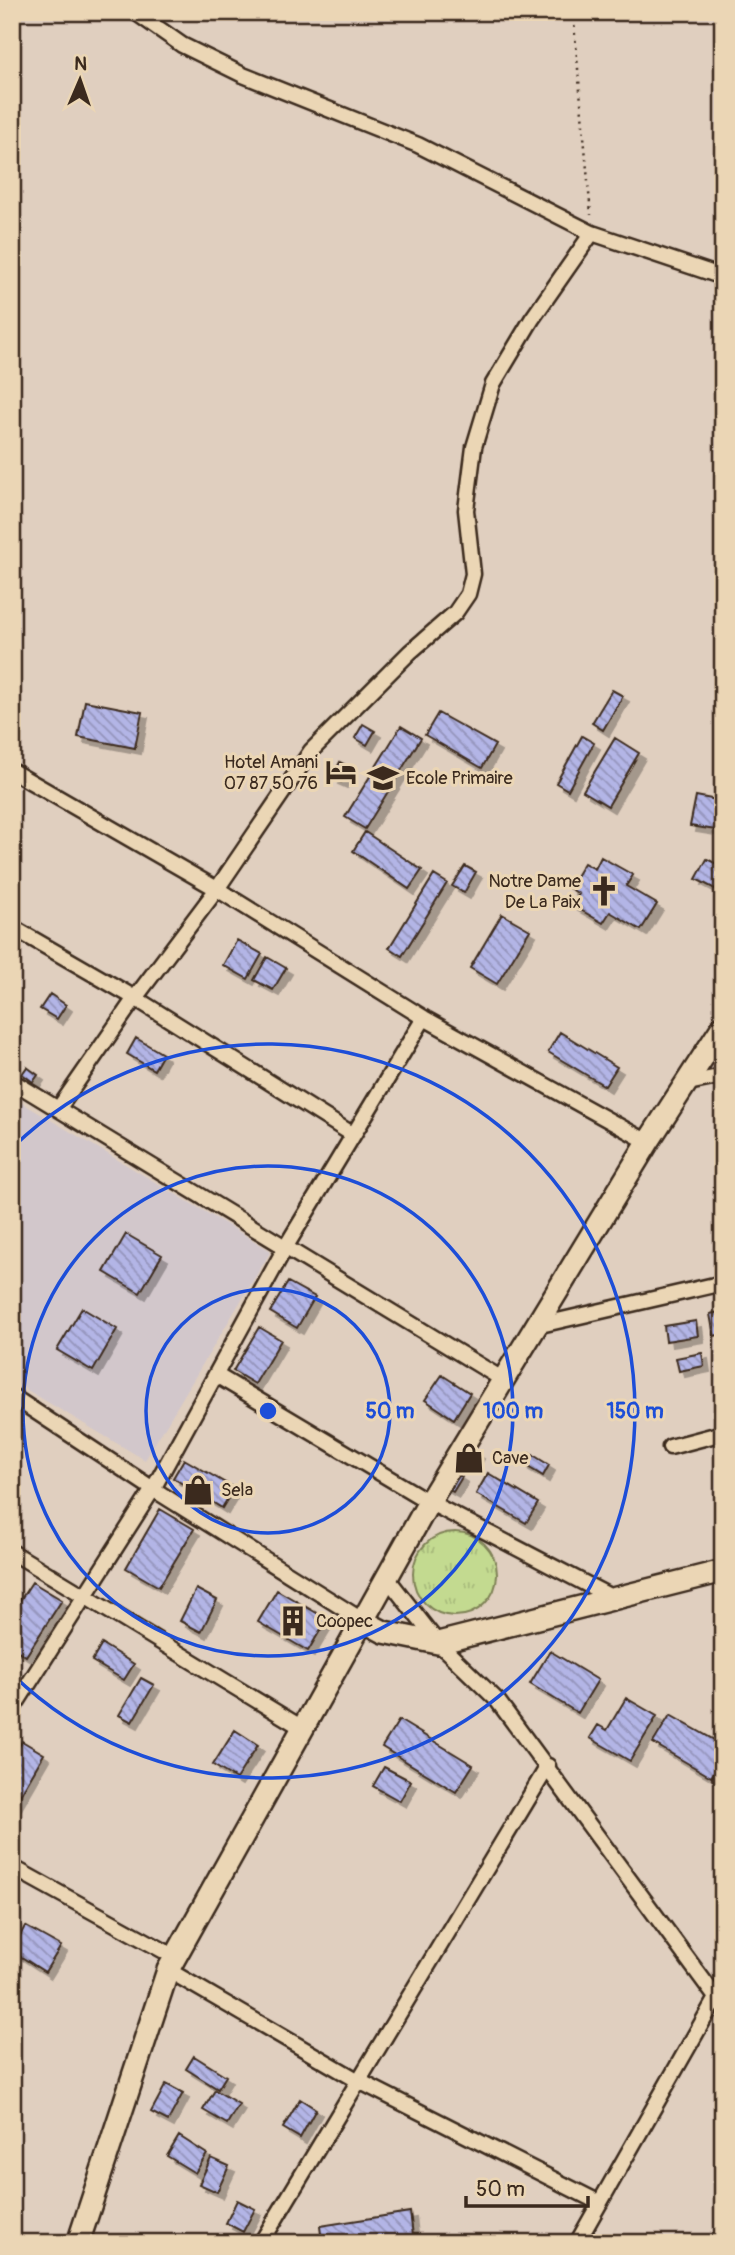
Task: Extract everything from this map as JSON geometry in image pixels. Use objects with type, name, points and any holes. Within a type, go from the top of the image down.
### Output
[{"type":"street","points":[[135,12],[182,45],[243,75],[418,145],[592,233],[723,277]]},
{"type":"street","points":[[60,1108],[135,998],[217,889],[311,751],[410,652],[455,613],[468,594],[473,574],[466,510],[474,447],[493,384],[532,319],[592,233]]},
{"type":"street","points":[[12,771],[217,889],[424,1018],[648,1142]]},
{"type":"street","points":[[12,927],[135,998],[352,1134]]},
{"type":"street","points":[[12,1710],[86,1598],[153,1489],[285,1248],[424,1018]]},
{"type":"street","points":[[78,2243],[172,1964],[365,1622],[429,1502],[648,1142],[723,1026]]},
{"type":"street","points":[[688,1083],[723,1076]]},
{"type":"street","points":[[12,1081],[502,1379]]},
{"type":"street","points":[[536,1326],[723,1283]]},
{"type":"street","points":[[216,1375],[429,1502],[613,1598]]},
{"type":"street","points":[[12,1396],[153,1489],[384,1632],[438,1643],[723,1571]]},
{"type":"street","points":[[670,1447],[723,1433]]},
{"type":"street","points":[[12,1552],[304,1729]]},
{"type":"street","points":[[388,1579],[438,1643],[497,1700],[548,1766],[719,2003],[577,2243]]},
{"type":"street","points":[[261,2243],[548,1766]]},
{"type":"street","points":[[12,1867],[357,2080],[600,2203]]},
{"type":"path","points":[[573,12],[592,233]]},
{"type":"shaded area","points":[[12,1097],[271,1251],[145,1460],[12,1381]]},
{"type":"green space","points":[[455,1532],[471,1535],[485,1544],[494,1558],[497,1574],[494,1590],[485,1604],[471,1613],[455,1616],[439,1613],[425,1604],[416,1590],[413,1574],[416,1558],[425,1544],[439,1535]]},
{"type":"building","points":[[612,690],[623,696],[603,730],[592,723]]},
{"type":"building","points":[[85,701],[142,712],[135,748],[78,737]]},
{"type":"building","points":[[438,713],[495,745],[482,768],[425,735]]},
{"type":"building","points":[[363,724],[375,731],[367,745],[355,738]]},
{"type":"building","name":"Ecole Primaire","points":[[401,726],[421,738],[365,829],[345,817]]},
{"type":"building","points":[[582,736],[594,743],[568,790],[556,783]]},
{"type":"building","points":[[615,738],[639,753],[608,806],[583,791]]},
{"type":"building","name":"Hotel Amani 07 87 50 76","points":[[340,762],[349,767],[341,782],[332,778]]},
{"type":"building","points":[[696,796],[722,801],[716,830],[690,826]]},
{"type":"building","points":[[365,832],[422,870],[409,889],[353,851]]},
{"type":"building","name":"Notre Dame De La Paix","points":[[601,857],[633,875],[626,886],[657,904],[641,930],[610,912],[603,923],[572,905],[579,894],[569,888],[584,863],[595,869]]},
{"type":"building","points":[[707,859],[723,867],[723,879],[717,890],[696,879]]},
{"type":"building","points":[[465,866],[476,872],[464,893],[452,886]]},
{"type":"building","points":[[434,875],[447,883],[402,956],[389,948]]},
{"type":"building","points":[[502,914],[530,930],[497,984],[470,968]]},
{"type":"building","points":[[237,940],[262,954],[248,979],[223,965]]},
{"type":"building","points":[[267,957],[286,968],[273,990],[254,980]]},
{"type":"building","points":[[50,994],[66,1005],[57,1019],[40,1009]]},
{"type":"building","points":[[560,1032],[617,1067],[605,1086],[548,1052]]},
{"type":"building","points":[[136,1038],[163,1054],[154,1070],[127,1054]]},
{"type":"building","points":[[27,1067],[38,1075],[33,1082],[22,1074]]},
{"type":"building","points":[[126,1234],[162,1255],[140,1293],[104,1272]]},
{"type":"building","points":[[288,1282],[315,1297],[297,1328],[270,1312]]},
{"type":"building","points":[[82,1308],[117,1329],[93,1371],[57,1350]]},
{"type":"building","points":[[723,1311],[723,1334],[714,1336],[710,1314]]},
{"type":"building","points":[[696,1321],[698,1336],[666,1341],[664,1326]]},
{"type":"building","points":[[259,1327],[281,1340],[255,1384],[233,1371]]},
{"type":"building","points":[[702,1353],[704,1366],[679,1371],[676,1358]]},
{"type":"building","points":[[442,1375],[470,1393],[454,1419],[425,1400]]},
{"type":"building","name":"Cave","points":[[469,1447],[478,1453],[469,1468],[459,1462]]},
{"type":"building","points":[[530,1453],[549,1465],[543,1476],[523,1464]]},
{"type":"building","points":[[184,1459],[234,1488],[222,1508],[173,1478]]},
{"type":"building","points":[[454,1472],[462,1477],[453,1492],[444,1487]]},
{"type":"building","points":[[488,1473],[538,1503],[526,1523],[476,1494]]},
{"type":"building","points":[[160,1509],[194,1529],[159,1587],[126,1568]]},
{"type":"building","points":[[32,1582],[62,1600],[26,1656],[12,1647],[12,1606],[15,1608]]},
{"type":"building","points":[[196,1589],[217,1600],[201,1632],[180,1621]]},
{"type":"building","name":"Coopec","points":[[277,1590],[327,1619],[308,1651],[258,1622]]},
{"type":"building","points":[[102,1644],[134,1664],[124,1680],[92,1661]]},
{"type":"building","points":[[550,1651],[598,1680],[578,1713],[530,1684]]},
{"type":"building","points":[[141,1678],[154,1685],[132,1722],[119,1715]]},
{"type":"building","points":[[626,1698],[657,1716],[630,1761],[590,1738],[598,1725],[607,1730]]},
{"type":"building","points":[[670,1715],[723,1745],[719,1755],[723,1757],[711,1777],[653,1743]]},
{"type":"building","points":[[399,1720],[473,1765],[456,1792],[382,1747]]},
{"type":"building","points":[[235,1730],[258,1745],[236,1779],[213,1765]]},
{"type":"building","points":[[22,1741],[44,1754],[15,1804],[12,1759]]},
{"type":"building","points":[[723,1759],[723,1784],[712,1779]]},
{"type":"building","points":[[384,1767],[411,1781],[400,1801],[373,1786]]},
{"type":"building","points":[[25,1926],[61,1946],[45,1972],[12,1951]]},
{"type":"building","points":[[194,2056],[226,2076],[218,2089],[186,2069]]},
{"type":"building","points":[[166,2084],[183,2093],[168,2121],[151,2112]]},
{"type":"building","points":[[215,2090],[239,2104],[227,2124],[203,2110]]},
{"type":"building","points":[[300,2099],[316,2109],[300,2138],[283,2128]]},
{"type":"building","points":[[179,2136],[207,2154],[195,2173],[167,2156]]},
{"type":"building","points":[[211,2158],[229,2166],[217,2192],[199,2184]]},
{"type":"building","points":[[237,2200],[255,2209],[243,2232],[226,2223]]},
{"type":"building","points":[[410,2212],[414,2243],[322,2243],[320,2226]]},
{"type":"place","name":"Hotel Amani 07 87 50 76","points":[[341,772]]},
{"type":"place","name":"Ecole Primaire","points":[[383,778]]},
{"type":"place","name":"Notre Dame De La Paix","points":[[604,891]]},
{"type":"place","name":"Cave","points":[[469,1458]]},
{"type":"place","name":"Sela","points":[[198,1490]]},
{"type":"place","name":"Coopec","points":[[293,1621]]}]
